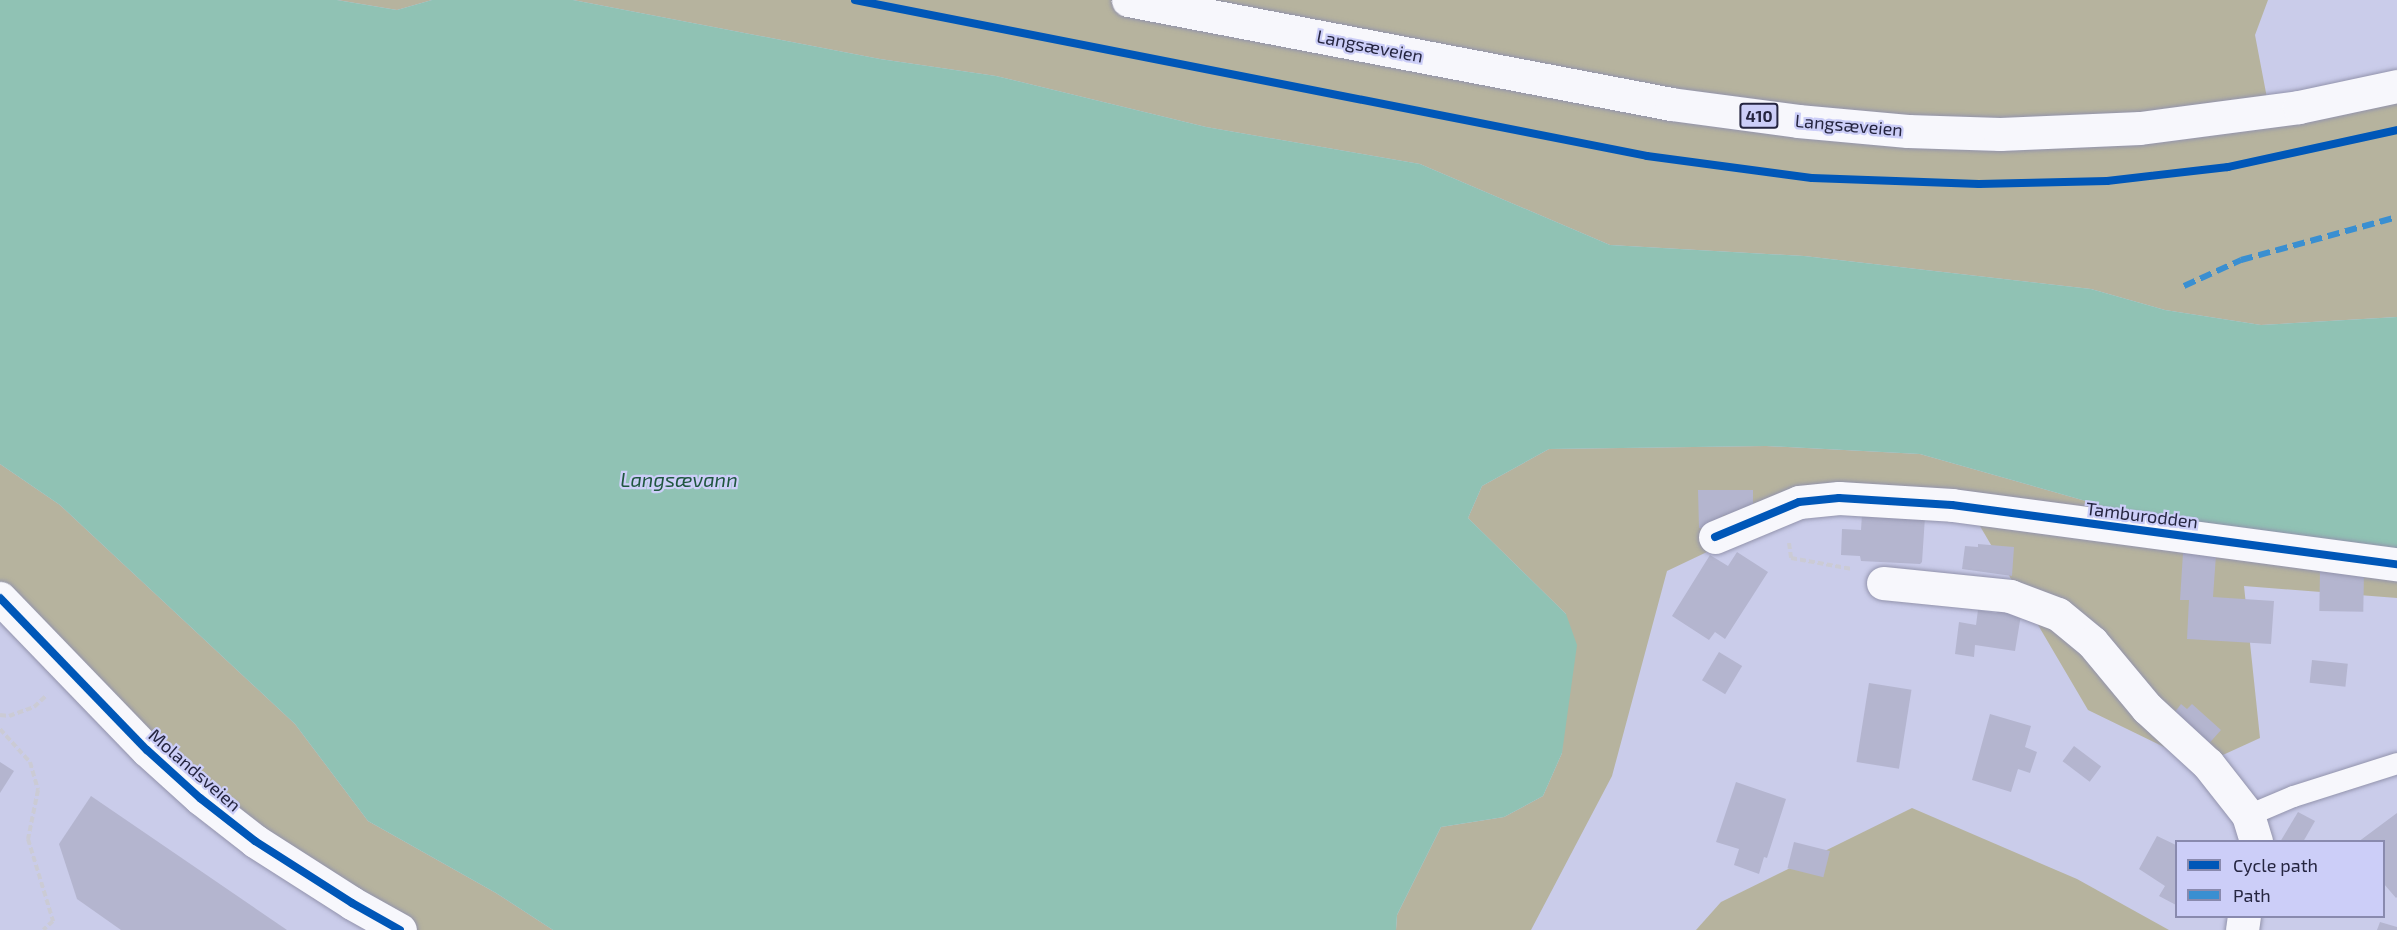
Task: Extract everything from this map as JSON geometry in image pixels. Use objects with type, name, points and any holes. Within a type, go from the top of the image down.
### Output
[{"type":"main road","name":"Langsæveien","points":[[1128,0],[1671,104],[1798,121],[1908,131],[2000,134],[2140,128],[2299,107],[2397,86]]},
{"type":"main road","name":"Tamburodden","points":[[1715,537],[1799,502],[1839,498],[1952,505],[2397,564]]},
{"type":"main road","points":[[1883,583],[2010,596],[2058,614],[2092,642],[2147,708],[2208,764],[2252,828]]},
{"type":"main road","name":"Molandsveien","points":[[0,598],[147,750],[200,798],[255,841],[352,903],[400,930]]},
{"type":"lane","points":[[2252,828],[2293,796],[2397,763]]},
{"type":"path","points":[[1782,509],[1791,558],[1852,569],[1883,583]]},
{"type":"path","points":[[0,715],[9,716],[34,707],[71,672]]},
{"type":"path","points":[[0,729],[30,762],[38,790],[28,839],[53,921],[43,930]]},
{"type":"shaded area","points":[[337,0],[432,0],[397,10]]},
{"type":"shaded area","points":[[573,0],[2268,0],[2255,35],[2271,119],[2397,92],[2397,317],[2261,325],[2165,310],[2091,289],[1804,256],[1610,245],[1420,164],[1206,127],[996,76],[880,59]]},
{"type":"shaded area","points":[[1766,446],[1920,454],[2128,513],[2397,557],[2397,598],[2244,586],[2260,738],[2201,765],[2088,710],[1977,521],[1810,503],[1667,571],[1612,776],[1531,930],[1396,930],[1397,915],[1441,827],[1504,817],[1543,796],[1562,753],[1566,614],[1468,518],[1482,486],[1549,449]]},
{"type":"shaded area","points":[[0,464],[60,505],[295,724],[368,821],[496,893],[553,930],[378,930],[0,607]]},
{"type":"shaded area","points":[[1912,808],[2077,879],[2169,930],[1696,930],[1721,902]]},
{"type":"water","name":"Langsævann","points":[[0,0],[337,0],[397,10],[432,0],[573,0],[880,59],[996,76],[1206,127],[1420,164],[1610,245],[1804,256],[2091,289],[2165,310],[2261,325],[2397,317],[2397,557],[2128,513],[1920,454],[1766,446],[1549,449],[1482,486],[1468,518],[1566,614],[1577,645],[1562,753],[1543,796],[1504,817],[1441,827],[1397,915],[1396,930],[553,930],[496,893],[368,821],[295,724],[60,505],[0,464]]},
{"type":"building","points":[[1698,490],[1753,490],[1753,515],[1723,515],[1724,528],[1699,528]]},
{"type":"building","points":[[1862,514],[1925,517],[1922,562],[1920,564],[1861,561],[1860,556],[1841,555],[1842,529],[1861,530]]},
{"type":"building","points":[[1978,544],[2014,547],[2012,576],[1962,569],[1965,546],[1978,547]]},
{"type":"building","points":[[1737,552],[1768,572],[1725,639],[1715,632],[1709,640],[1672,616],[1710,555],[1728,566]]},
{"type":"building","points":[[2183,553],[2216,555],[2213,597],[2274,601],[2271,644],[2187,639],[2189,600],[2180,600]]},
{"type":"building","points":[[2320,570],[2364,571],[2363,612],[2319,611]]},
{"type":"building","points":[[2004,606],[2022,609],[2015,651],[1975,645],[1974,657],[1955,654],[1959,622],[1976,625],[1978,610],[1996,613]]},
{"type":"building","points":[[1719,652],[1742,666],[1725,694],[1702,680]]},
{"type":"building","points":[[2312,660],[2348,664],[2345,687],[2310,683]]},
{"type":"building","points":[[1869,683],[1911,690],[1899,769],[1856,762]]},
{"type":"building","points":[[2181,704],[2187,709],[2192,704],[2221,730],[2205,748],[2175,712]]},
{"type":"building","points":[[1990,714],[2031,726],[2025,747],[2037,752],[2030,773],[2018,769],[2011,792],[1972,780]]},
{"type":"building","points":[[2074,746],[2101,766],[2090,782],[2063,761]]},
{"type":"building","points":[[0,762],[14,771],[0,793]]},
{"type":"building","points":[[1736,782],[1786,799],[1767,858],[1764,857],[1759,874],[1734,865],[1739,849],[1716,842]]},
{"type":"building","points":[[91,796],[287,930],[121,930],[77,899],[59,844]]},
{"type":"building","points":[[2298,812],[2315,821],[2304,840],[2281,840]]},
{"type":"building","points":[[2397,813],[2396,898],[2385,885],[2385,840],[2361,840]]},
{"type":"building","points":[[2157,836],[2175,845],[2175,904],[2159,896],[2165,886],[2139,869]]},
{"type":"building","points":[[1794,842],[1830,851],[1823,877],[1787,868]]},
{"type":"building","points":[[2380,922],[2397,927],[2397,930],[2377,930]]},
{"type":"marked path","points":[[2184,286],[2241,260],[2397,217]]},
{"type":"cycle path","points":[[855,0],[1647,156],[1812,178],[1979,184],[2107,181],[2228,167],[2397,130]]},
{"type":"cycle path","points":[[1715,537],[1799,502],[1839,498],[1952,505],[2397,564]]},
{"type":"cycle path","points":[[0,598],[147,750],[200,798],[255,841],[352,903],[400,930]]}]
